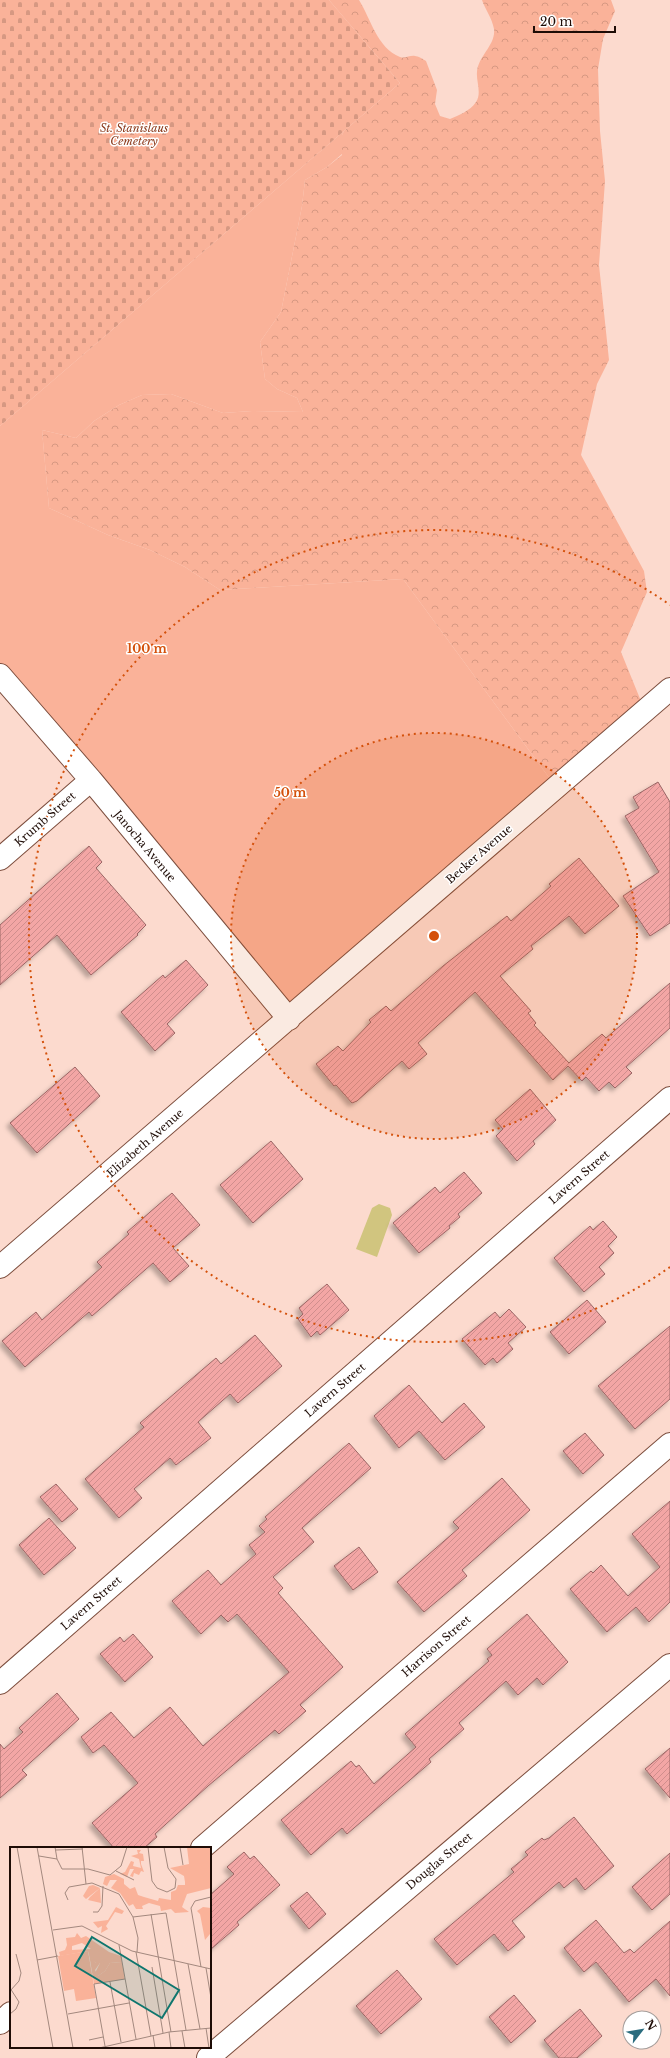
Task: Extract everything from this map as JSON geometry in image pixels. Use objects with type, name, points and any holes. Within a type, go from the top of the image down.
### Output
[{"type":"street","name":"Janocha Avenue","points":[[0,675],[91,780],[289,1019]]},
{"type":"street","name":"Becker Avenue","points":[[289,1019],[670,689]]},
{"type":"street","name":"Krumb Street","points":[[0,858],[91,780]]},
{"type":"street","name":"Elizabeth Avenue","points":[[0,1267],[289,1019]]},
{"type":"street","name":"Lavern Street","points":[[0,1683],[670,1098]]},
{"type":"street","name":"Harrison Street","points":[[203,1847],[670,1444]]},
{"type":"street","name":"Douglas Street","points":[[208,2058],[670,1665]]},
{"type":"street","points":[[0,2022],[10,2014]]},
{"type":"green space","name":"St. Stanislaus Cemetery","points":[[0,0],[329,0],[400,83],[0,426]]},
{"type":"green space","points":[[329,0],[359,0],[375,32],[392,53],[404,58],[416,56],[426,61],[437,90],[435,104],[440,116],[450,119],[468,110],[474,105],[479,95],[477,76],[478,66],[494,35],[493,25],[482,0],[611,0],[615,11],[603,39],[598,69],[600,131],[605,181],[599,265],[609,360],[597,384],[581,455],[644,571],[647,592],[621,652],[645,711],[556,787],[403,579],[220,590],[185,567],[150,550],[108,535],[49,508],[42,430],[76,438],[94,421],[119,405],[142,395],[171,394],[223,413],[252,411],[303,412],[297,398],[277,389],[265,379],[260,342],[281,312],[302,206],[305,180],[327,167],[342,155],[342,135],[344,131],[400,83]]},
{"type":"green space","points":[[344,131],[342,135],[342,154],[327,167],[305,180],[302,206],[281,312],[260,342],[265,379],[277,389],[297,398],[303,412],[252,411],[223,413],[171,394],[142,395],[119,405],[94,421],[76,438],[42,430],[49,508],[108,535],[150,550],[185,567],[220,590],[403,579],[556,787],[289,1019],[0,675],[0,426]]},
{"type":"shaded area","points":[[379,1204],[390,1208],[392,1215],[377,1257],[356,1249],[372,1208]]},
{"type":"building","points":[[658,782],[670,802],[670,923],[650,936],[623,896],[659,872],[625,816],[639,808],[633,797]]},
{"type":"building","points":[[89,846],[102,862],[96,868],[146,925],[137,934],[138,935],[91,975],[57,935],[0,985],[0,925]]},
{"type":"building","points":[[579,858],[619,906],[585,934],[569,916],[531,946],[533,949],[500,976],[531,1011],[528,1013],[536,1023],[534,1025],[569,1063],[602,1034],[606,1038],[670,983],[670,1028],[626,1067],[632,1073],[615,1088],[609,1082],[599,1091],[586,1077],[582,1081],[568,1066],[553,1080],[475,992],[418,1043],[427,1054],[409,1069],[402,1061],[357,1101],[352,1103],[336,1085],[334,1086],[316,1064],[338,1046],[343,1051],[371,1022],[369,1020],[386,1006],[391,1011],[443,966],[507,916],[511,921],[551,886],[549,884]]},
{"type":"building","points":[[186,960],[208,985],[167,1024],[175,1033],[155,1051],[121,1012],[163,975],[165,978]]},
{"type":"building","points":[[75,1067],[100,1096],[37,1153],[10,1123]]},
{"type":"building","points":[[530,1089],[556,1120],[533,1141],[535,1144],[517,1161],[496,1136],[503,1129],[495,1120]]},
{"type":"building","points":[[271,1141],[303,1179],[253,1223],[220,1185]]},
{"type":"building","points":[[464,1172],[482,1193],[458,1214],[460,1217],[449,1226],[450,1228],[419,1253],[393,1223],[435,1187],[440,1193]]},
{"type":"building","points":[[172,1193],[200,1225],[173,1248],[189,1266],[170,1282],[153,1263],[92,1316],[89,1312],[25,1367],[2,1341],[36,1312],[42,1320],[102,1267],[97,1262],[129,1234],[127,1232]]},
{"type":"building","points":[[603,1221],[617,1237],[608,1246],[614,1253],[599,1267],[605,1274],[584,1292],[554,1258],[590,1226],[593,1230]]},
{"type":"building","points":[[327,1284],[349,1310],[320,1335],[317,1331],[311,1337],[298,1319],[303,1314],[299,1308]]},
{"type":"building","points":[[587,1300],[606,1322],[569,1354],[550,1332]]},
{"type":"building","points":[[509,1309],[526,1327],[508,1343],[513,1349],[497,1363],[493,1358],[485,1365],[462,1339],[495,1312],[500,1318]]},
{"type":"building","points":[[670,1326],[670,1399],[635,1429],[598,1386]]},
{"type":"building","points":[[255,1335],[282,1366],[238,1403],[230,1394],[198,1422],[211,1438],[176,1465],[170,1458],[134,1489],[142,1498],[119,1518],[85,1479],[144,1427],[140,1423],[216,1358],[221,1364]]},
{"type":"building","points":[[409,1385],[442,1423],[464,1403],[485,1427],[445,1460],[419,1431],[399,1448],[374,1416]]},
{"type":"building","points":[[585,1433],[604,1455],[583,1474],[563,1451]]},
{"type":"building","points":[[349,1443],[371,1468],[302,1528],[314,1542],[273,1577],[283,1588],[278,1593],[343,1667],[300,1705],[306,1711],[279,1734],[275,1730],[208,1786],[155,1834],[157,1837],[145,1847],[113,1847],[92,1823],[138,1783],[104,1745],[93,1753],[81,1737],[111,1712],[134,1738],[170,1707],[203,1746],[289,1672],[237,1614],[228,1622],[221,1615],[201,1634],[172,1601],[208,1570],[221,1585],[256,1554],[249,1545],[265,1532],[259,1526],[267,1519],[265,1517]]},
{"type":"building","points":[[502,1478],[530,1510],[462,1570],[467,1576],[424,1612],[397,1582],[459,1528],[453,1522]]},
{"type":"building","points":[[56,1484],[78,1509],[62,1522],[40,1497]]},
{"type":"building","points":[[670,1501],[670,1602],[649,1622],[636,1607],[607,1632],[570,1589],[591,1571],[593,1573],[601,1565],[628,1596],[660,1567],[632,1534]]},
{"type":"building","points":[[49,1518],[76,1548],[44,1575],[19,1545]]},
{"type":"building","points":[[359,1547],[378,1572],[353,1590],[334,1566]]},
{"type":"building","points":[[527,1614],[568,1662],[543,1685],[537,1678],[518,1695],[506,1681],[459,1723],[464,1729],[429,1759],[431,1762],[347,1834],[342,1828],[311,1855],[281,1820],[351,1761],[356,1767],[359,1765],[374,1784],[416,1747],[405,1734],[489,1661],[487,1659],[492,1655],[487,1649]]},
{"type":"building","points":[[133,1634],[153,1657],[125,1682],[100,1654],[120,1637],[124,1642]]},
{"type":"building","points":[[57,1693],[79,1719],[22,1770],[27,1775],[0,1798],[0,1744],[4,1749],[23,1732],[19,1728]]},
{"type":"building","points":[[670,1748],[670,1798],[645,1769]]},
{"type":"building","points":[[574,1817],[614,1866],[585,1890],[576,1878],[564,1888],[559,1882],[512,1921],[525,1937],[508,1951],[494,1934],[457,1965],[434,1939],[514,1872],[511,1869],[528,1855],[525,1852],[542,1838],[544,1840],[549,1838]]},
{"type":"building","points":[[244,1852],[250,1859],[254,1856],[280,1885],[237,1922],[239,1925],[211,1949],[211,1894],[234,1874],[227,1867]]},
{"type":"building","points":[[670,1853],[670,1894],[652,1910],[632,1887]]},
{"type":"building","points":[[307,1892],[326,1914],[309,1929],[290,1906]]},
{"type":"building","points":[[596,1920],[624,1953],[630,1949],[634,1953],[670,1921],[670,1996],[656,1979],[629,2002],[596,1962],[584,1972],[564,1948]]},
{"type":"building","points":[[397,1970],[422,1999],[381,2034],[356,2006]]},
{"type":"building","points":[[514,1995],[536,2021],[511,2043],[489,2017]]},
{"type":"building","points":[[580,2009],[602,2036],[577,2058],[559,2058],[544,2040]]}]
